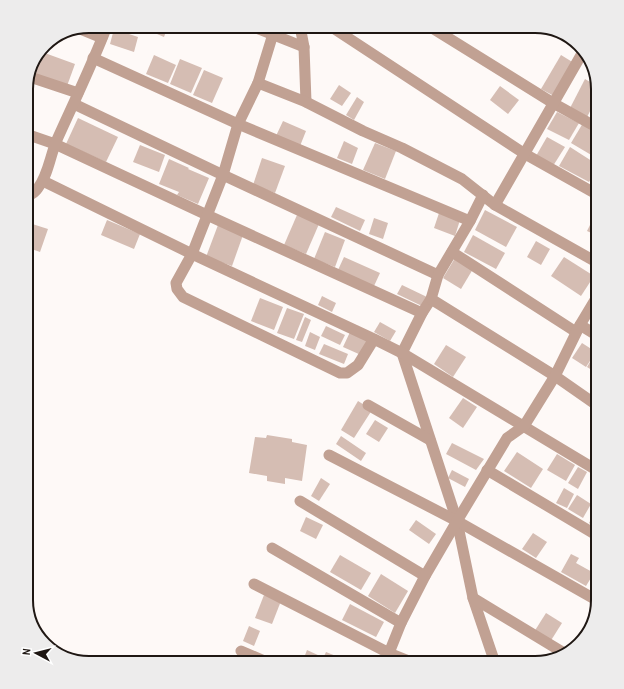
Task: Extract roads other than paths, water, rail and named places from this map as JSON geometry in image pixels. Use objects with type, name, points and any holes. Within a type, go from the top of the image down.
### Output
[{"type":"street","points":[[90,33],[102,38]]},
{"type":"street","points":[[33,194],[43,181],[55,144],[74,104],[104,33]]},
{"type":"street","points":[[301,33],[304,47],[306,102]]},
{"type":"street","points":[[341,33],[525,154],[591,191]]},
{"type":"street","points":[[440,33],[553,103],[591,124]]},
{"type":"street","points":[[304,47],[273,34],[258,83],[238,124],[223,175],[206,215],[192,254],[176,283],[177,289],[184,297],[340,373],[347,373],[358,365],[374,339]]},
{"type":"street","points":[[495,205],[580,57]]},
{"type":"street","points":[[93,58],[238,124],[470,221]]},
{"type":"street","points":[[34,78],[78,93]]},
{"type":"street","points":[[258,83],[306,102],[363,131],[402,148],[462,179],[495,205],[591,259]]},
{"type":"street","points":[[74,104],[438,275]]},
{"type":"street","points":[[33,136],[55,144],[206,215],[422,313]]},
{"type":"street","points":[[43,181],[192,254],[402,353],[591,467]]},
{"type":"street","points":[[483,195],[470,221],[438,275],[431,298],[402,353],[457,521],[473,598],[493,656]]},
{"type":"street","points":[[452,252],[578,328],[591,333]]},
{"type":"street","points":[[431,298],[555,376],[591,401]]},
{"type":"street","points":[[388,656],[401,624],[425,576],[507,438],[524,426],[555,376],[578,328],[591,306]]},
{"type":"street","points":[[368,405],[430,440]]},
{"type":"street","points":[[329,455],[457,521],[591,597]]},
{"type":"street","points":[[487,470],[591,532]]},
{"type":"street","points":[[300,501],[425,576]]},
{"type":"street","points":[[272,548],[401,624]]},
{"type":"street","points":[[254,584],[383,656]]},
{"type":"street","points":[[473,598],[559,650]]},
{"type":"street","points":[[241,651],[253,656]]}]
